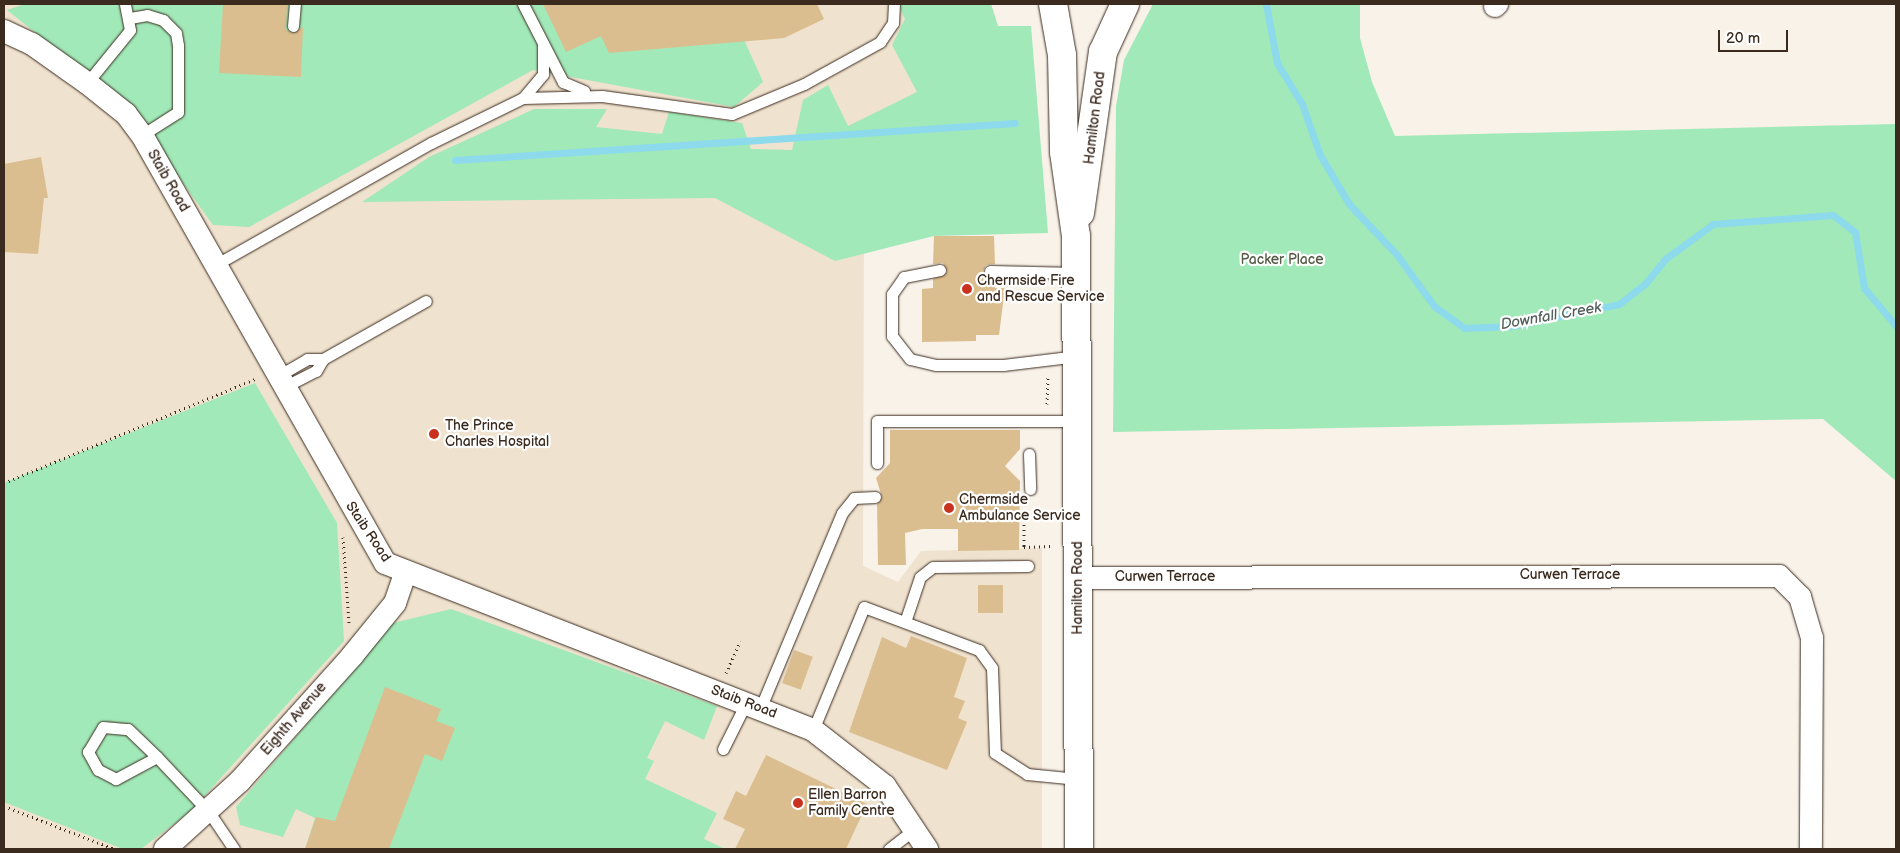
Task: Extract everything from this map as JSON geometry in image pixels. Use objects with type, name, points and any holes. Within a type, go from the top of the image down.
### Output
[{"type":"main road","name":"Hamilton Road","points":[[1052,4],[1062,55],[1064,152],[1076,236],[1079,849]]},
{"type":"main road","name":"Hamilton Road","points":[[1076,236],[1102,61],[1125,4]]},
{"type":"street","name":"Staib Road","points":[[4,31],[32,44],[87,83],[126,114],[142,135],[385,563],[405,574],[813,730],[885,786],[916,827],[927,849]]},
{"type":"street","name":"Eighth Avenue","points":[[165,849],[209,812],[352,656],[395,603],[405,574]]},
{"type":"street","name":"Curwen Terrace","points":[[1078,578],[1779,576],[1800,597],[1812,638],[1811,849]]},
{"type":"lane","points":[[87,83],[124,42],[130,18],[125,4]]},
{"type":"lane","points":[[293,26],[295,4]]},
{"type":"lane","points":[[523,4],[564,82],[602,96]]},
{"type":"lane","points":[[523,98],[602,96],[670,102],[718,114],[744,110],[827,72],[880,42],[892,23],[894,4]]},
{"type":"lane","points":[[130,18],[147,15],[163,20],[176,33],[178,45],[178,112],[142,135]]},
{"type":"lane","points":[[215,264],[431,143],[523,98],[543,74],[543,44]]},
{"type":"lane","points":[[940,270],[904,277],[892,294],[892,336],[910,359],[936,365],[1003,365],[1077,356]]},
{"type":"lane","points":[[990,271],[1076,273]]},
{"type":"lane","points":[[279,377],[307,359],[323,359],[426,301]]},
{"type":"lane","points":[[877,463],[877,421],[1077,421]]},
{"type":"lane","points":[[1027,494],[1029,454]]},
{"type":"lane","points":[[723,749],[753,706],[842,514],[854,498],[875,497]]},
{"type":"lane","points":[[904,622],[920,577],[933,567],[1028,566]]},
{"type":"lane","points":[[813,730],[864,607],[987,657],[992,668],[992,742],[1001,761],[1042,778],[1078,779]]},
{"type":"lane","points":[[157,757],[116,779],[98,770],[88,752],[103,727],[128,728],[157,757],[209,812],[234,849]]},
{"type":"lane","points":[[889,849],[898,837],[916,827]]},
{"type":"path","points":[[4,482],[279,377]]},
{"type":"path","points":[[1027,494],[1024,547],[1052,546]]},
{"type":"path","points":[[342,533],[352,656]]},
{"type":"path","points":[[717,692],[740,641]]},
{"type":"path","points":[[4,806],[115,849]]},
{"type":"shaded area","name":"The Prince Charles Hospital","points":[[4,4],[991,4],[998,26],[1031,26],[1038,194],[864,198],[863,566],[898,582],[921,551],[1042,548],[1042,849],[4,849]]},
{"type":"green space","points":[[25,4],[728,4],[763,82],[734,107],[533,70],[249,227],[213,225],[129,108],[7,10]]},
{"type":"green space","points":[[898,4],[991,4],[998,26],[1031,26],[1048,233],[934,236],[835,261],[715,198],[362,202],[429,157],[534,109],[607,109],[596,127],[662,134],[669,112],[742,123],[751,149],[792,150],[803,100],[828,85],[848,126],[917,92],[892,45],[905,19]]},
{"type":"green space","name":"Packer Place","points":[[1153,4],[1360,4],[1360,38],[1372,82],[1395,136],[1896,124],[1896,481],[1823,419],[1113,432],[1116,106],[1124,60]]},
{"type":"green space","points":[[255,383],[337,523],[344,641],[191,811],[141,849],[123,849],[4,802],[4,483]]},
{"type":"green space","points":[[451,609],[717,706],[704,740],[665,721],[647,758],[654,761],[645,779],[717,813],[704,839],[725,849],[305,849],[315,818],[296,809],[283,837],[240,825],[236,807],[393,623]]},
{"type":"building","points":[[223,4],[287,4],[286,30],[293,33],[303,27],[301,77],[219,73]]},
{"type":"building","points":[[543,4],[817,4],[824,19],[784,38],[609,53],[601,36],[566,52]]},
{"type":"building","points":[[41,157],[48,198],[44,198],[38,254],[4,252],[4,164]]},
{"type":"building","name":"Chermside Fire and Rescue Service","points":[[934,236],[994,236],[995,264],[986,265],[983,271],[995,279],[995,288],[1005,288],[999,335],[976,335],[976,341],[922,342],[922,289],[933,288],[933,279],[947,272],[943,263],[933,264]]},
{"type":"building","name":"Chermside Ambulance Service","points":[[890,430],[1020,430],[1020,449],[1005,466],[1020,481],[1019,550],[958,551],[958,529],[922,529],[905,533],[906,565],[878,565],[877,504],[882,497],[876,478],[890,463]]},
{"type":"building","points":[[978,585],[1003,585],[1003,613],[978,613]]},
{"type":"building","points":[[911,636],[967,658],[954,697],[965,701],[958,718],[967,722],[947,770],[849,732],[882,637],[906,648]]},
{"type":"building","points":[[794,650],[813,657],[801,690],[782,683]]},
{"type":"building","points":[[385,687],[441,709],[436,721],[455,728],[442,761],[425,754],[389,849],[305,849],[316,817],[335,821]]},
{"type":"building","name":"Ellen Barron Family Centre","points":[[766,755],[867,804],[846,849],[735,849],[745,829],[723,819],[736,791],[746,796]]},
{"type":"waterway","name":"Downfall Creek","points":[[1266,4],[1277,63],[1302,104],[1320,155],[1349,204],[1397,255],[1434,306],[1464,328],[1512,326],[1619,304],[1645,284],[1665,259],[1713,224],[1833,215],[1855,232],[1864,288],[1896,326]]},
{"type":"waterway","points":[[455,160],[1015,123]]},
{"type":"place","name":"Chermside Fire and Rescue Service","points":[[967,289]]},
{"type":"place","name":"The Prince Charles Hospital","points":[[434,434]]},
{"type":"place","name":"Chermside Ambulance Service","points":[[949,508]]},
{"type":"place","name":"Ellen Barron Family Centre","points":[[798,803]]}]
